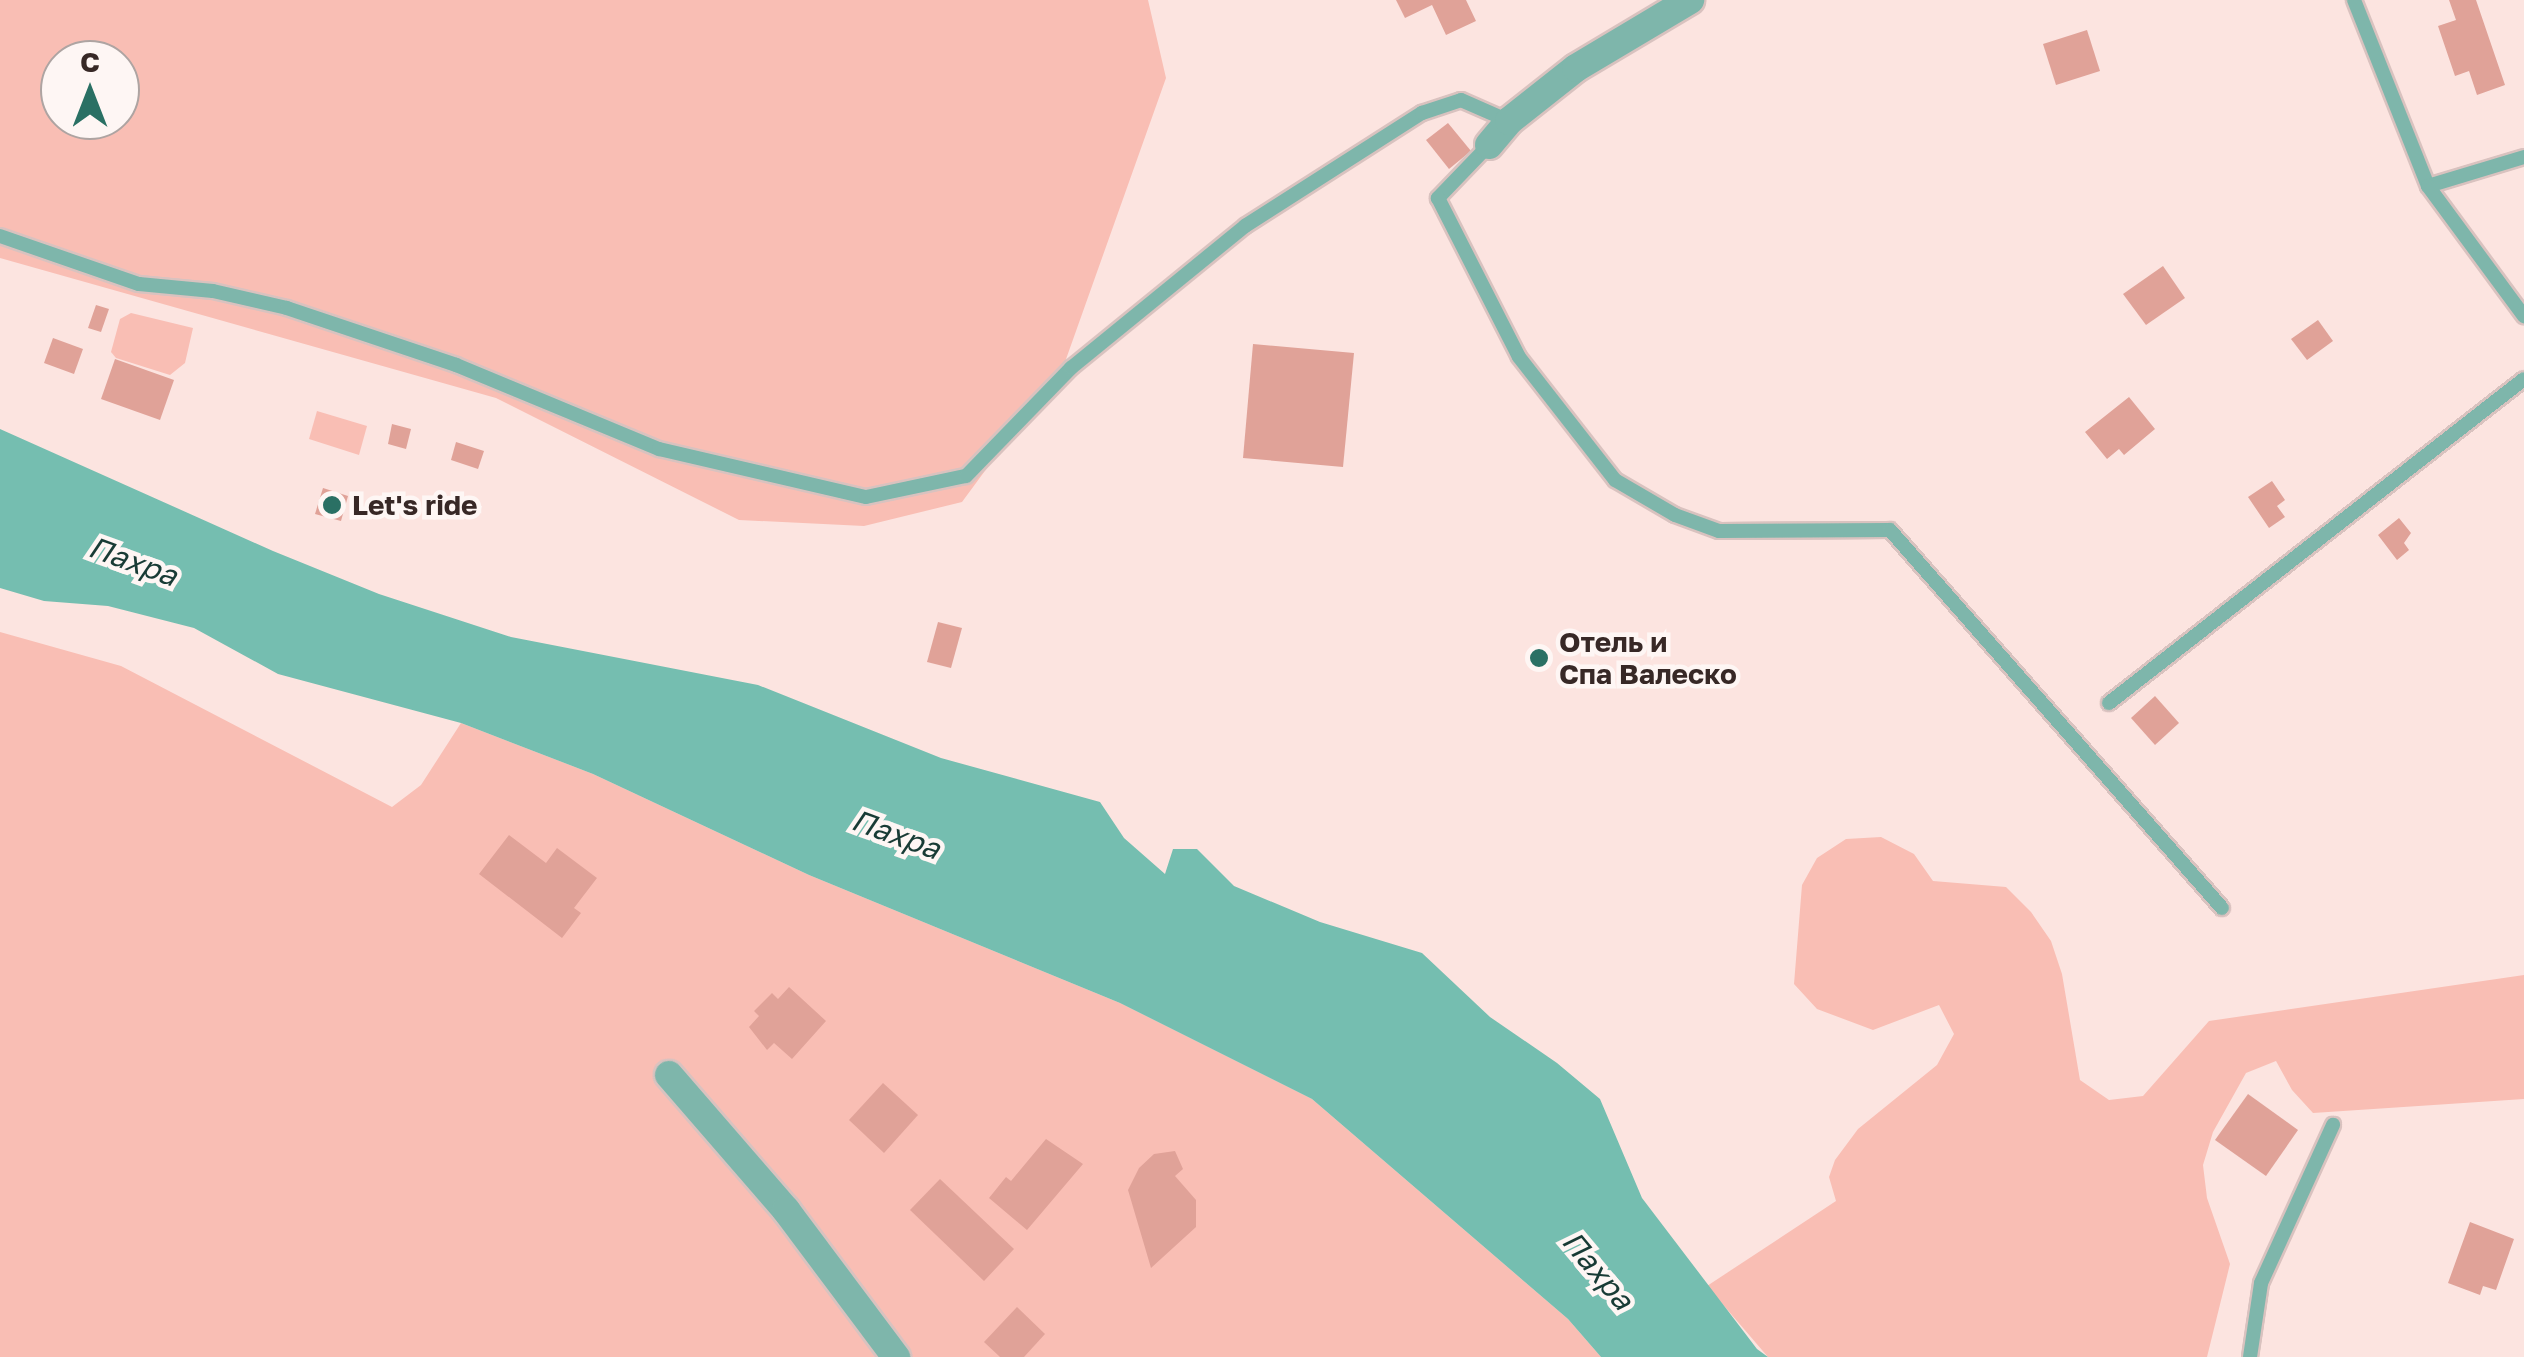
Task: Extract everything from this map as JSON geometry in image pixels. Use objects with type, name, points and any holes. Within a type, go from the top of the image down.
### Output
[{"type":"street","points":[[1489,145],[1509,121],[1576,68],[1690,0]]},
{"type":"street","points":[[669,1075],[786,1210],[896,1357]]},
{"type":"lane","points":[[2354,0],[2428,186],[2524,316]]},
{"type":"lane","points":[[0,236],[139,284],[213,291],[287,308],[456,365],[660,449],[866,496],[966,476],[1071,368],[1245,226],[1422,112],[1461,100],[1509,121]]},
{"type":"lane","points":[[1489,145],[1438,198],[1519,357],[1615,480],[1675,515],[1718,531],[1890,530],[2222,908]]},
{"type":"lane","points":[[2428,186],[2524,157]]},
{"type":"lane","points":[[2109,703],[2524,379]]},
{"type":"lane","points":[[2250,1357],[2261,1282],[2333,1125]]},
{"type":"shaded area","points":[[0,0],[1148,0],[1166,78],[1065,362],[962,502],[864,526],[739,520],[496,398],[0,258]]},
{"type":"shaded area","points":[[131,313],[193,328],[185,363],[170,375],[116,358],[111,352],[120,319]]},
{"type":"shaded area","points":[[317,411],[367,426],[359,455],[309,439]]},
{"type":"shaded area","points":[[0,632],[121,666],[392,807],[421,785],[461,723],[593,774],[809,875],[1120,1003],[1312,1099],[1568,1319],[1601,1357],[0,1357]]},
{"type":"shaded area","points":[[1881,837],[1914,854],[1933,881],[2006,887],[2031,912],[2051,941],[2062,974],[2080,1080],[2109,1100],[2143,1096],[2209,1021],[2524,975],[2524,1099],[2313,1113],[2292,1090],[2276,1061],[2246,1073],[2213,1132],[2203,1165],[2207,1198],[2230,1264],[2207,1357],[1768,1357],[1707,1286],[1836,1201],[1829,1177],[1835,1160],[1858,1129],[1937,1065],[1954,1034],[1939,1005],[1873,1030],[1817,1009],[1794,984],[1802,885],[1817,858],[1846,839]]},
{"type":"water","name":"Пахра","points":[[0,429],[379,594],[511,637],[758,685],[941,758],[1100,802],[1124,838],[1165,874],[1173,849],[1197,849],[1234,886],[1320,922],[1422,953],[1490,1017],[1557,1063],[1600,1099],[1642,1198],[1757,1349],[1768,1357],[1601,1357],[1568,1319],[1312,1099],[1120,1003],[809,875],[593,774],[461,723],[278,674],[194,628],[108,606],[44,601],[0,588]]},
{"type":"building","points":[[1396,0],[1466,0],[1476,21],[1446,35],[1432,5],[1405,18]]},
{"type":"building","points":[[2449,0],[2476,0],[2505,85],[2477,95],[2469,71],[2455,76],[2438,26],[2456,20]]},
{"type":"building","points":[[2087,30],[2100,71],[2056,85],[2043,44]]},
{"type":"building","points":[[1448,123],[1471,151],[1449,169],[1426,140]]},
{"type":"building","points":[[2163,266],[2185,298],[2146,325],[2123,294]]},
{"type":"building","points":[[96,305],[109,309],[101,332],[88,328]]},
{"type":"building","points":[[2318,320],[2333,341],[2307,360],[2291,339]]},
{"type":"building","points":[[53,338],[83,349],[74,374],[44,363]]},
{"type":"building","points":[[1253,344],[1354,353],[1343,467],[1243,458]]},
{"type":"building","points":[[115,359],[174,380],[160,420],[101,399]]},
{"type":"building","points":[[2129,397],[2155,429],[2124,455],[2119,449],[2107,459],[2085,432]]},
{"type":"building","points":[[392,424],[411,429],[406,449],[388,444]]},
{"type":"building","points":[[456,442],[484,451],[478,469],[451,460]]},
{"type":"building","points":[[2272,481],[2285,500],[2277,506],[2285,517],[2269,528],[2248,497]]},
{"type":"building","name":"Let's ride","points":[[323,488],[348,496],[341,521],[315,514]]},
{"type":"building","points":[[2399,518],[2411,533],[2404,543],[2409,550],[2397,560],[2378,535]]},
{"type":"building","points":[[938,622],[962,628],[951,668],[927,662]]},
{"type":"building","points":[[2155,696],[2179,723],[2155,745],[2131,718]]},
{"type":"building","points":[[509,835],[546,863],[557,848],[597,878],[574,908],[581,913],[562,938],[479,874]]},
{"type":"building","points":[[789,987],[826,1021],[792,1059],[774,1043],[767,1050],[749,1027],[759,1016],[754,1011],[772,993],[778,999]]},
{"type":"building","points":[[883,1083],[918,1115],[884,1153],[849,1120]]},
{"type":"building","points":[[2248,1094],[2298,1130],[2266,1176],[2215,1140]]},
{"type":"building","points":[[1046,1139],[1083,1164],[1027,1230],[989,1198],[1006,1177],[1011,1181]]},
{"type":"building","points":[[1175,1151],[1183,1169],[1175,1176],[1196,1200],[1196,1227],[1151,1268],[1128,1190],[1139,1168],[1154,1154]]},
{"type":"building","points":[[940,1179],[1014,1249],[984,1281],[910,1210]]},
{"type":"building","points":[[2470,1222],[2514,1239],[2496,1290],[2483,1286],[2480,1295],[2448,1283]]},
{"type":"building","points":[[1017,1307],[1045,1334],[1024,1357],[1000,1357],[984,1342]]},
{"type":"place","name":"Let's ride","points":[[332,505]]},
{"type":"place","name":"Отель и Спа Валеско","points":[[1539,658]]}]
